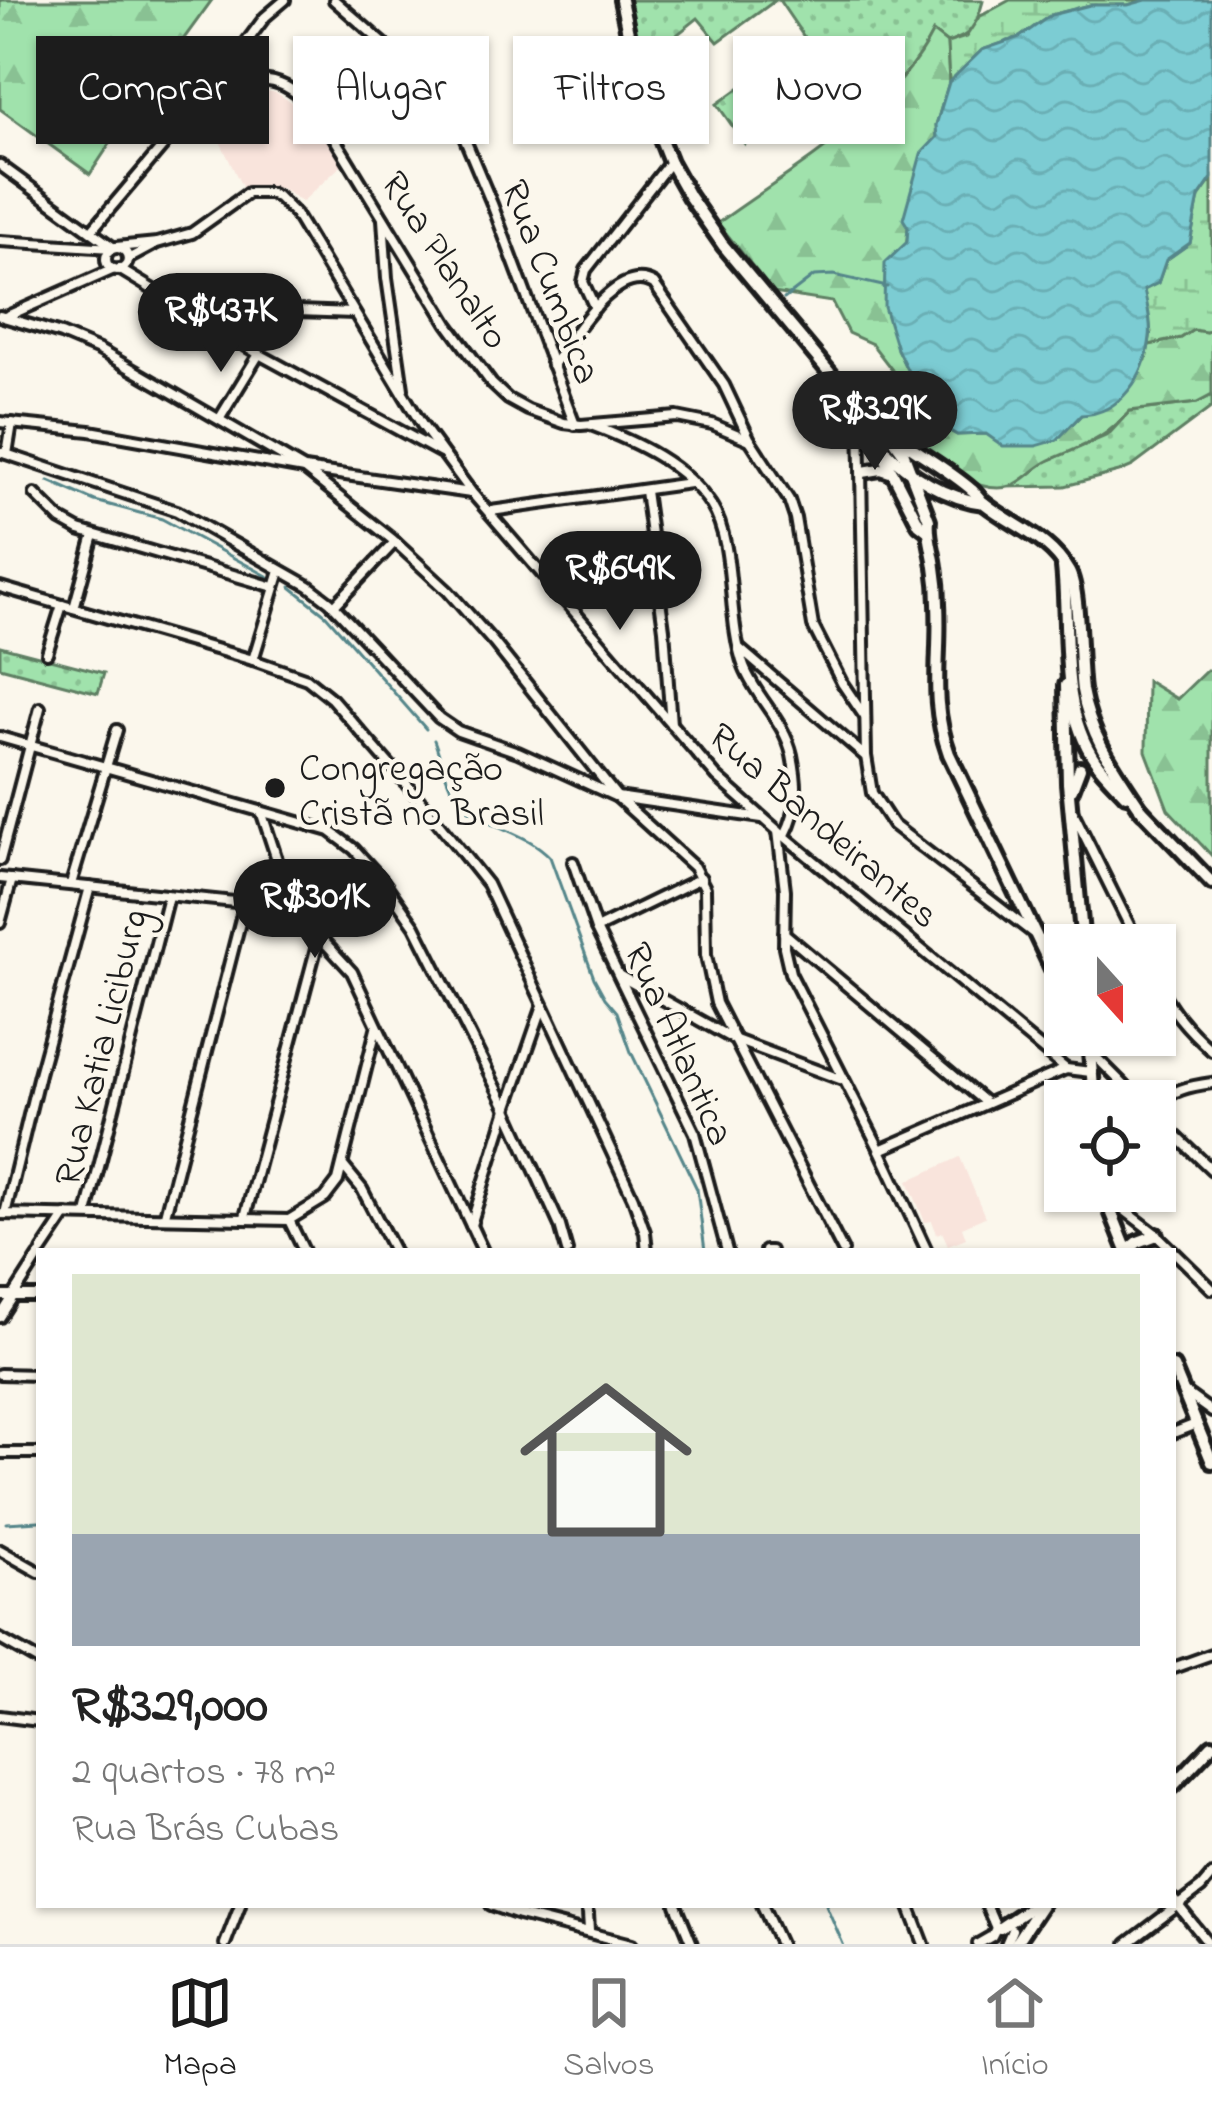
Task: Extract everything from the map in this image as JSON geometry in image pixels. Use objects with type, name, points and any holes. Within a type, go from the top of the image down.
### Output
[{"type":"main road","points":[[620,0],[637,74],[670,162],[689,196],[723,245],[860,409],[919,524],[928,531]]},
{"type":"main road","points":[[860,409],[973,490],[984,503],[1035,535],[1063,563],[1073,581],[1086,709],[1101,748],[1143,812]]},
{"type":"main road","points":[[885,427],[903,452],[929,520],[939,609],[935,690],[941,732],[1044,954]]},
{"type":"main road","points":[[872,434],[913,474],[967,501],[984,503]]},
{"type":"main road","points":[[863,472],[893,473]]},
{"type":"main road","points":[[920,496],[935,486]]},
{"type":"main road","points":[[1063,563],[1076,717],[1095,760],[1212,883]]},
{"type":"main road","points":[[1069,664],[1067,743],[1081,924]]},
{"type":"main road","points":[[1067,743],[1072,762],[1080,768],[1088,767],[1101,748]]},
{"type":"main road","points":[[1071,804],[1080,768]]},
{"type":"main road","points":[[1089,1056],[1092,1080]]},
{"type":"main road","points":[[1111,1212],[1126,1248]]},
{"type":"main road","points":[[1131,1248],[1157,1235]]},
{"type":"main road","points":[[1176,1375],[1212,1462]]},
{"type":"main road","points":[[1176,1783],[1210,1750]]},
{"type":"main road","points":[[1002,1933],[1034,1908]]},
{"type":"main road","points":[[1002,1933],[1034,1908]]},
{"type":"main road","points":[[1002,1933],[1010,1944]]},
{"type":"street","points":[[251,36],[285,0]]},
{"type":"street","name":"Rua Cumbica","points":[[334,0],[447,101],[492,204],[575,425]]},
{"type":"street","name":"Rua Planalto","points":[[269,81],[291,88],[322,118],[448,324],[492,384],[508,399],[552,421],[588,423],[645,447],[691,483]]},
{"type":"street","points":[[92,231],[165,144]]},
{"type":"street","points":[[595,308],[583,282],[586,270],[670,162]]},
{"type":"street","points":[[0,165],[126,252],[128,259]]},
{"type":"street","name":"Rua Bandeirantes","points":[[160,242],[192,233],[248,193],[268,193],[286,204],[443,454],[670,725],[763,818],[1066,1069]]},
{"type":"street","points":[[383,218],[404,394]]},
{"type":"street","points":[[0,242],[115,248],[160,242]]},
{"type":"street","points":[[2,317],[125,266],[128,259],[160,242]]},
{"type":"street","points":[[115,248],[105,260],[117,269],[259,354],[443,454]]},
{"type":"street","points":[[552,365],[609,292],[642,278],[654,284],[724,385],[750,440],[777,479],[795,518],[813,626],[865,717]]},
{"type":"street","points":[[182,308],[354,313]]},
{"type":"street","points":[[2,317],[99,350],[304,469],[395,542],[478,624],[617,796],[701,878],[710,982],[733,1039],[842,1248]]},
{"type":"street","points":[[220,418],[259,354]]},
{"type":"street","points":[[860,409],[866,756],[872,793],[893,825],[1034,934]]},
{"type":"street","points":[[588,423],[677,416],[750,440]]},
{"type":"street","points":[[0,422],[90,431],[472,493]]},
{"type":"street","points":[[12,423],[3,453],[177,511],[309,586],[458,731],[617,796],[763,818]]},
{"type":"street","points":[[489,512],[691,483],[709,502],[722,531],[739,648],[751,681],[790,747],[796,814],[782,833],[783,932],[790,973],[926,1248]]},
{"type":"street","points":[[645,491],[664,629],[670,725]]},
{"type":"street","points":[[35,494],[61,520],[94,535],[274,587]]},
{"type":"street","points":[[74,608],[94,535]]},
{"type":"street","points":[[334,606],[395,542]]},
{"type":"street","points":[[253,660],[280,571]]},
{"type":"street","points":[[1,586],[253,660],[293,674],[332,699],[487,884],[633,1198],[647,1248]]},
{"type":"street","points":[[47,653],[62,605]]},
{"type":"street","points":[[739,648],[866,756]]},
{"type":"street","points":[[0,860],[40,708]]},
{"type":"street","points":[[71,884],[117,730]]},
{"type":"street","points":[[0,737],[260,810],[341,838],[384,882],[415,926],[507,1109],[566,1248]]},
{"type":"street","points":[[1071,804],[1129,924]]},
{"type":"street","points":[[260,810],[293,908],[352,972],[482,1248]]},
{"type":"street","name":"Rua Atlantica","points":[[573,862],[596,928],[695,1133],[726,1248]]},
{"type":"street","points":[[0,878],[293,908]]},
{"type":"street","points":[[596,928],[701,878]]},
{"type":"street","points":[[0,923],[11,879]]},
{"type":"street","points":[[89,887],[2,1214],[290,1220],[333,1190],[376,1028]]},
{"type":"street","name":"Rua Katia Liciburg","points":[[87,1214],[168,896]]},
{"type":"street","points":[[165,1215],[244,903]]},
{"type":"street","points":[[783,932],[986,1102]]},
{"type":"street","points":[[245,1217],[320,934]]},
{"type":"street","points":[[619,975],[733,1039],[843,1080]]},
{"type":"street","points":[[472,1226],[543,1006]]},
{"type":"street","points":[[1176,1016],[1212,1052]]},
{"type":"street","points":[[1101,1056],[1122,1080]]},
{"type":"street","points":[[880,1150],[1066,1069],[1091,1072]]},
{"type":"street","points":[[1176,1091],[1212,1083]]},
{"type":"street","points":[[1176,1136],[1212,1170]]},
{"type":"street","points":[[343,1166],[362,1189],[392,1248]]},
{"type":"street","points":[[1127,1212],[1170,1248]]},
{"type":"street","points":[[45,1248],[66,1215]]},
{"type":"street","points":[[290,1220],[303,1248]]},
{"type":"street","points":[[1176,1253],[1212,1288]]},
{"type":"street","points":[[0,1317],[36,1262]]},
{"type":"street","points":[[0,1296],[36,1296]]},
{"type":"street","points":[[0,1374],[36,1375]]},
{"type":"street","points":[[1182,1390],[1212,1412]]},
{"type":"street","points":[[1176,1432],[1196,1424]]},
{"type":"street","points":[[0,1453],[36,1453]]},
{"type":"street","points":[[0,1550],[36,1570]]},
{"type":"street","points":[[0,1639],[36,1659]]},
{"type":"street","points":[[1176,1667],[1212,1654]]},
{"type":"street","points":[[0,1716],[36,1721]]},
{"type":"street","points":[[1209,1944],[1176,1902],[1212,1876]]},
{"type":"street","points":[[225,1944],[239,1908]]},
{"type":"street","points":[[499,1908],[632,1944]]},
{"type":"street","points":[[586,1908],[589,1931]]},
{"type":"street","points":[[677,1908],[692,1944]]},
{"type":"street","points":[[763,1908],[781,1944]]},
{"type":"street","points":[[910,1908],[924,1944]]},
{"type":"street","points":[[1127,1944],[1169,1908]]},
{"type":"street","points":[[978,1944],[1002,1933]]},
{"type":"shaded area","points":[[269,91],[293,104],[293,144],[333,144],[344,163],[302,202],[281,188],[243,189],[221,144],[269,144]]},
{"type":"shaded area","points":[[960,1157],[985,1217],[962,1227],[966,1238],[948,1245],[932,1221],[925,1222],[908,1181]]},
{"type":"green space","points":[[0,0],[212,0],[186,36],[36,36],[36,135],[0,109]]},
{"type":"green space","points":[[628,0],[776,0],[718,42],[698,18],[675,36],[637,36]]},
{"type":"green space","points":[[779,0],[983,1],[968,33],[947,43],[933,33],[905,75],[905,36],[803,36]]},
{"type":"green space","points":[[1010,0],[1146,0],[1090,5],[1051,15],[1020,37],[982,50],[949,82],[947,43],[966,37],[979,17]]},
{"type":"green space","points":[[933,32],[947,43],[949,82],[936,125],[937,138],[908,227],[897,349],[916,388],[888,418],[892,370],[872,344],[848,333],[832,302],[774,293],[718,223],[829,144],[905,144],[905,74]]},
{"type":"green space","points":[[733,92],[733,127],[717,104]]},
{"type":"green space","points":[[48,144],[110,144],[90,174]]},
{"type":"green space","points":[[1212,179],[1212,329],[1193,330],[1181,338],[1149,345],[1144,290],[1158,283],[1166,260],[1190,243],[1199,197]]},
{"type":"green space","points":[[1212,329],[1212,395],[1197,403],[1130,411],[1102,436],[1045,463],[1011,486],[997,488],[968,480],[902,436],[933,412],[943,427],[957,435],[1057,440],[1146,360],[1149,345],[1181,338],[1193,330]]},
{"type":"green space","points":[[1212,395],[1212,407],[1133,466],[1065,486],[1009,487],[1047,461],[1108,435],[1130,411],[1197,403]]},
{"type":"green space","points":[[0,646],[104,673],[98,693],[0,667]]},
{"type":"green space","points":[[1207,670],[1212,672],[1212,856],[1168,809],[1146,751],[1147,681],[1177,699]]},
{"type":"water","points":[[1212,0],[1212,178],[1199,197],[1190,243],[1166,260],[1158,283],[1144,290],[1150,331],[1143,365],[1119,400],[1081,415],[1057,440],[1036,446],[1003,446],[986,434],[957,435],[943,427],[916,388],[884,307],[885,263],[907,242],[903,219],[921,154],[937,137],[949,82],[982,50],[1020,37],[1051,15],[1090,5]]},
{"type":"waterway","points":[[784,299],[814,276],[834,275],[887,287]]},
{"type":"waterway","points":[[49,481],[95,501],[162,519],[269,577]]},
{"type":"waterway","points":[[291,587],[326,615],[426,729]]},
{"type":"waterway","points":[[434,740],[460,802],[550,857],[594,978],[617,1012],[631,1052],[697,1189],[705,1248]]},
{"type":"waterway","points":[[6,1523],[36,1521]]},
{"type":"waterway","points":[[827,1908],[843,1944]]},
{"type":"place","name":"Congregação Cristã no Brasil","points":[[275,788]]}]
